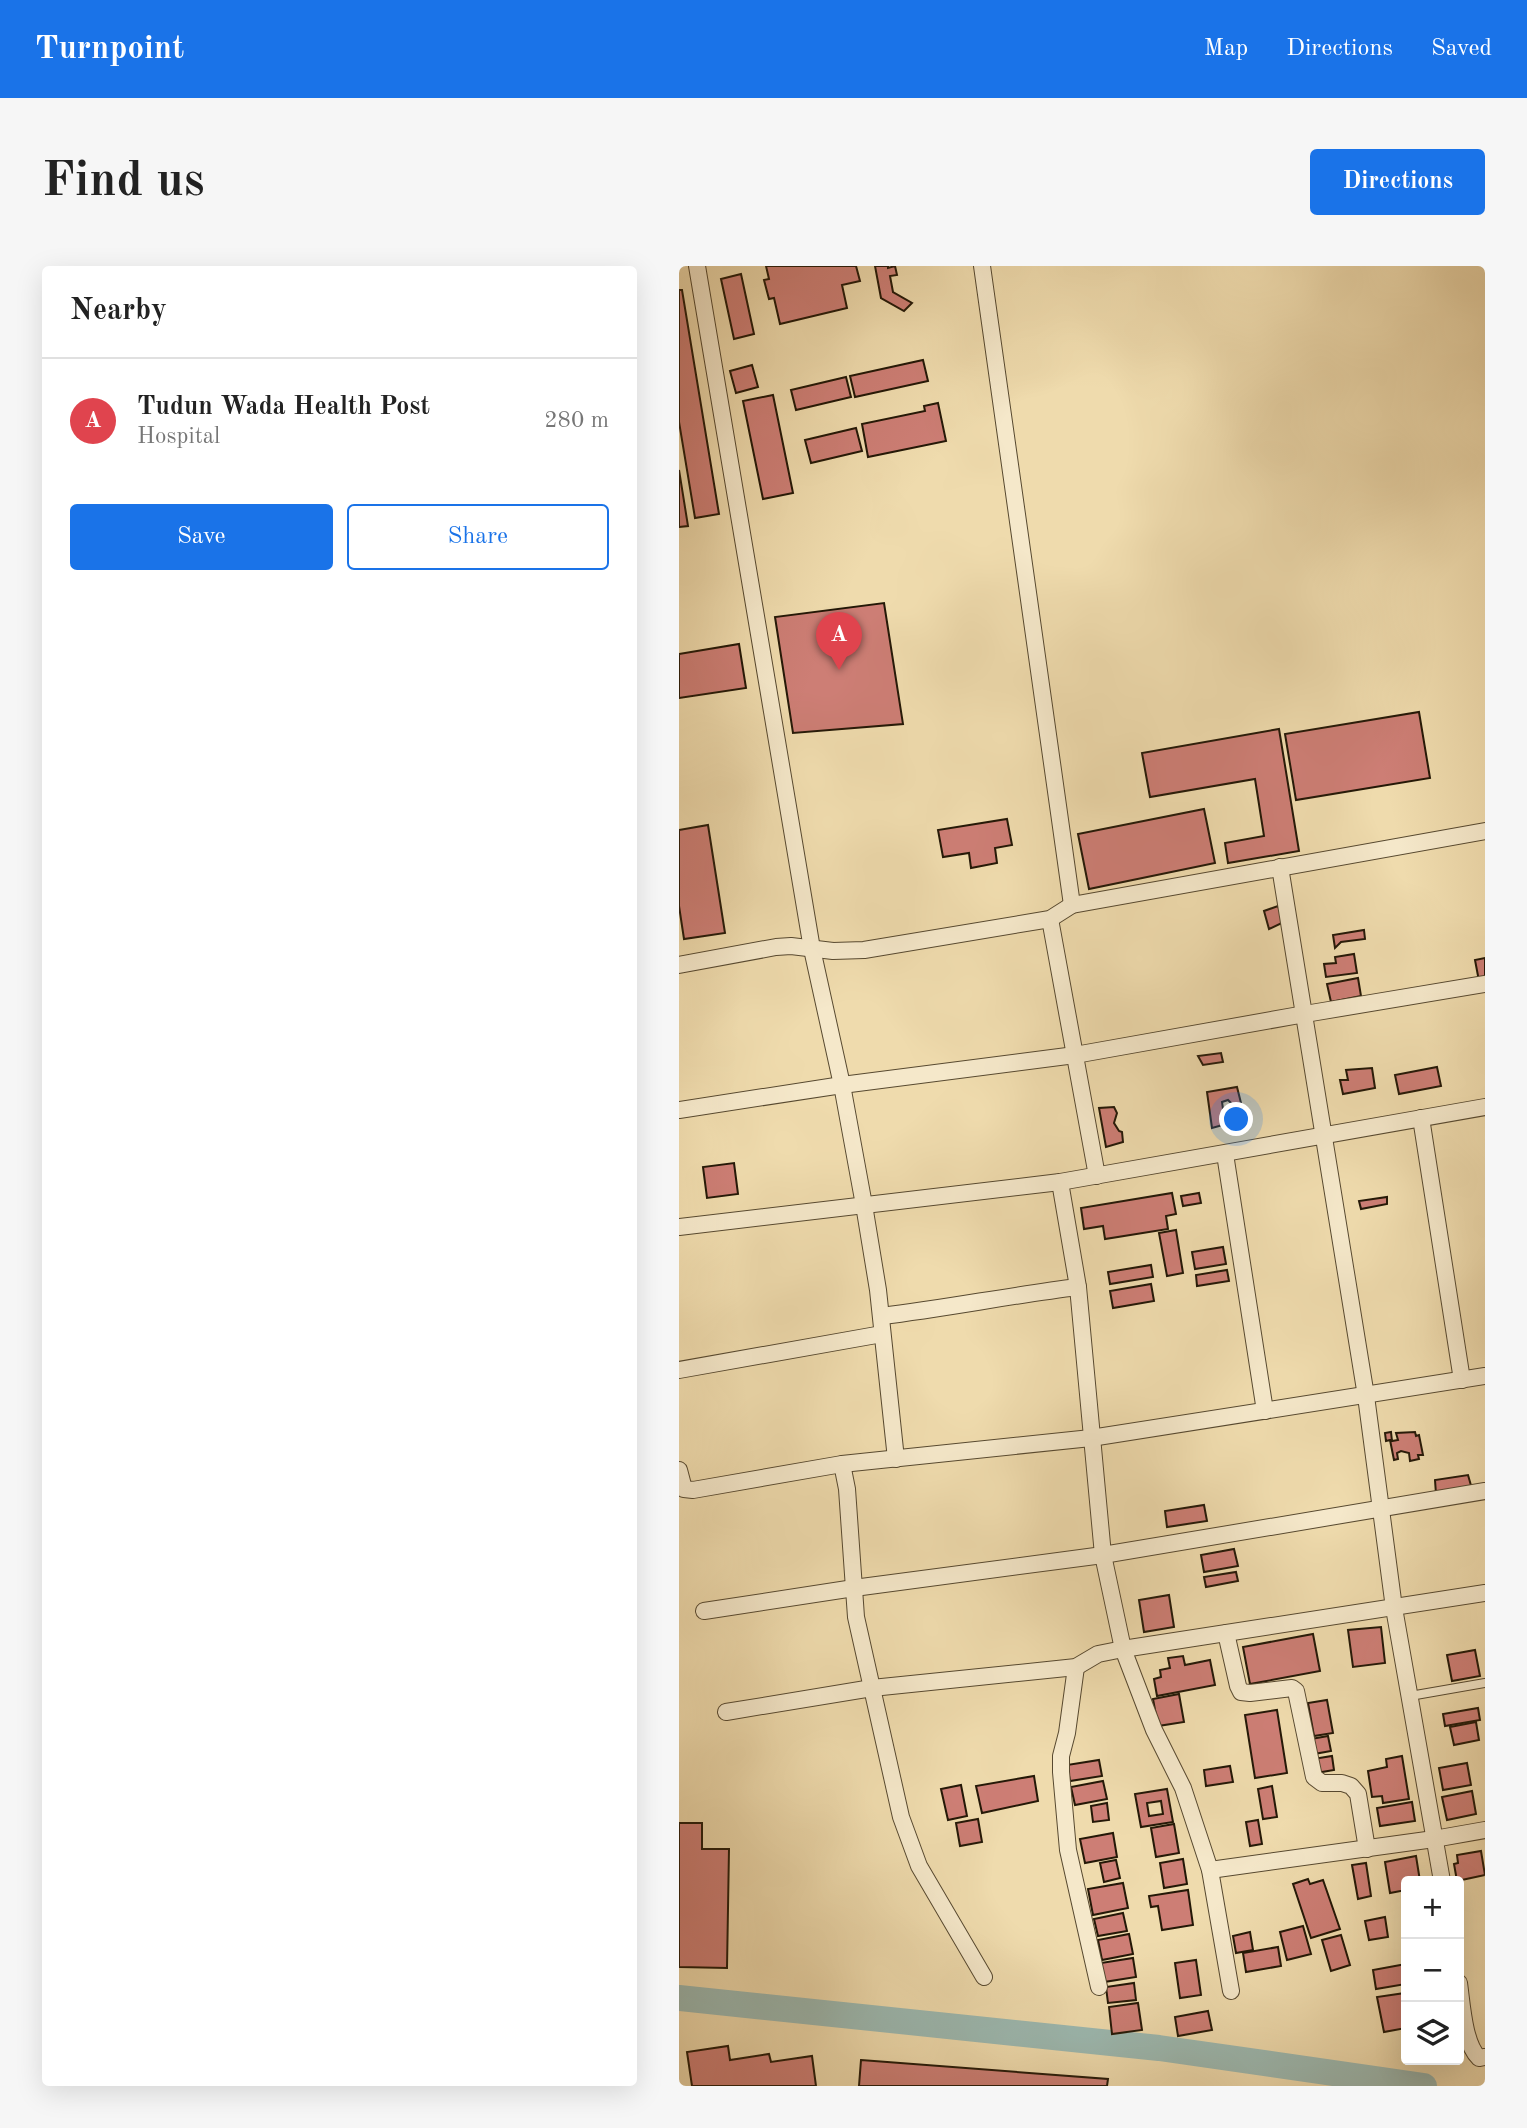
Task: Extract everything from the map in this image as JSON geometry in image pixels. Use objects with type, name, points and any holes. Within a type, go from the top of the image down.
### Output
[{"type":"street","points":[[697,266],[812,949],[842,1085],[864,1205],[881,1316],[896,1459]]},
{"type":"street","points":[[982,266],[1072,905]]},
{"type":"street","points":[[679,965],[776,947],[864,950],[1050,919],[1072,905],[1485,831]]},
{"type":"street","points":[[1280,867],[1366,1396],[1394,1608],[1440,1876]]},
{"type":"street","points":[[1050,919],[1097,1176]]},
{"type":"street","points":[[679,1110],[842,1085],[1075,1055],[1485,984]]},
{"type":"street","points":[[679,1227],[1060,1182],[1485,1107]]},
{"type":"street","points":[[1420,1118],[1462,1380]]},
{"type":"street","points":[[1225,1153],[1265,1411]]},
{"type":"street","points":[[1060,1182],[1078,1287],[1103,1555],[1123,1649],[1154,1730],[1183,1788],[1210,1870],[1231,1991]]},
{"type":"street","points":[[881,1316],[951,1308],[1018,1294],[1078,1287]]},
{"type":"street","points":[[679,1370],[882,1334]]},
{"type":"street","points":[[679,1470],[684,1489],[693,1490],[842,1464],[1091,1438],[1485,1377]]},
{"type":"street","points":[[842,1464],[847,1489],[856,1617],[901,1817],[919,1866],[983,1977]]},
{"type":"street","points":[[704,1611],[1103,1555],[1485,1490]]},
{"type":"street","points":[[726,1712],[872,1688],[1076,1667],[1098,1654],[1123,1649],[1485,1593]]},
{"type":"street","points":[[1226,1633],[1241,1692],[1292,1688],[1296,1691],[1314,1777],[1322,1783],[1351,1786],[1358,1794],[1367,1849]]},
{"type":"street","points":[[1076,1667],[1061,1756],[1061,1772],[1068,1850],[1099,1987]]},
{"type":"street","points":[[1210,1870],[1485,1830]]},
{"type":"street","points":[[1462,2002],[1473,2053],[1479,2058],[1485,2057]]},
{"type":"lane","points":[[1410,1696],[1485,1682]]},
{"type":"building","points":[[766,266],[856,266],[860,281],[842,285],[847,308],[780,324],[774,298],[769,299],[764,280],[769,279]]},
{"type":"building","points":[[875,266],[895,266],[897,275],[890,276],[893,292],[912,303],[904,311],[881,298]]},
{"type":"building","points":[[741,274],[754,334],[734,339],[721,279]]},
{"type":"building","points":[[679,290],[682,290],[719,514],[695,518],[679,422]]},
{"type":"building","points":[[923,360],[928,381],[855,397],[850,376]]},
{"type":"building","points":[[752,365],[758,387],[736,393],[730,371]]},
{"type":"building","points":[[846,377],[851,397],[796,410],[791,390]]},
{"type":"building","points":[[773,395],[793,493],[763,499],[743,401]]},
{"type":"building","points":[[938,403],[946,441],[868,457],[862,424],[925,411],[924,406]]},
{"type":"building","points":[[856,428],[862,451],[811,463],[805,440]]},
{"type":"building","points":[[679,470],[688,526],[679,527]]},
{"type":"building","points":[[884,603],[903,724],[793,733],[775,617]]},
{"type":"building","points":[[739,644],[746,688],[679,698],[679,654]]},
{"type":"building","points":[[1419,712],[1430,778],[1296,800],[1285,734]]},
{"type":"building","points":[[1279,729],[1299,851],[1228,863],[1225,843],[1264,836],[1255,779],[1150,797],[1142,753]]},
{"type":"building","points":[[1204,809],[1215,863],[1089,889],[1078,834]]},
{"type":"building","points":[[1007,819],[1012,845],[995,848],[997,863],[971,868],[969,853],[943,857],[938,830]]},
{"type":"building","points":[[708,825],[725,933],[684,939],[679,906],[679,830]]},
{"type":"building","points":[[1278,906],[1284,922],[1269,929],[1264,911]]},
{"type":"building","points":[[1364,930],[1365,939],[1341,942],[1335,948],[1333,935]]},
{"type":"building","points":[[1354,954],[1357,973],[1326,977],[1324,964],[1336,963],[1335,957]]},
{"type":"building","points":[[1485,958],[1485,980],[1479,981],[1475,960]]},
{"type":"building","points":[[1358,978],[1361,996],[1331,1002],[1327,984]]},
{"type":"building","points":[[1221,1053],[1223,1062],[1203,1065],[1198,1056]]},
{"type":"building","points":[[1437,1067],[1441,1086],[1399,1094],[1395,1075]]},
{"type":"building","points":[[1372,1068],[1375,1088],[1343,1094],[1340,1080],[1348,1080],[1346,1070]]},
{"type":"building","points":[[1237,1087],[1241,1103],[1232,1104],[1228,1100],[1222,1102],[1223,1109],[1228,1108],[1230,1123],[1212,1128],[1207,1092]]},
{"type":"building","points":[[1114,1107],[1117,1113],[1114,1123],[1122,1132],[1123,1142],[1106,1147],[1099,1108]]},
{"type":"building","points":[[734,1163],[738,1194],[707,1198],[703,1167]]},
{"type":"building","points":[[1172,1193],[1176,1214],[1166,1216],[1168,1229],[1105,1239],[1103,1226],[1084,1229],[1081,1208]]},
{"type":"building","points":[[1199,1193],[1201,1203],[1183,1206],[1181,1196]]},
{"type":"building","points":[[1387,1197],[1387,1204],[1361,1209],[1359,1201]]},
{"type":"building","points":[[1176,1230],[1183,1273],[1167,1276],[1159,1233]]},
{"type":"building","points":[[1223,1247],[1226,1264],[1195,1269],[1192,1252]]},
{"type":"building","points":[[1151,1265],[1153,1277],[1110,1284],[1108,1272]]},
{"type":"building","points":[[1227,1270],[1229,1281],[1197,1286],[1196,1275]]},
{"type":"building","points":[[1151,1284],[1154,1301],[1113,1308],[1110,1291]]},
{"type":"building","points":[[1391,1432],[1392,1441],[1398,1440],[1396,1433],[1415,1432],[1416,1436],[1419,1435],[1423,1455],[1410,1461],[1409,1453],[1401,1451],[1397,1453],[1398,1459],[1394,1460],[1390,1440],[1386,1441],[1385,1433]]},
{"type":"building","points":[[1468,1475],[1472,1489],[1436,1494],[1435,1480]]},
{"type":"building","points":[[1204,1505],[1207,1521],[1167,1527],[1165,1511]]},
{"type":"building","points":[[1234,1549],[1238,1566],[1204,1572],[1201,1555]]},
{"type":"building","points":[[1236,1572],[1238,1581],[1206,1587],[1204,1577]]},
{"type":"building","points":[[1169,1595],[1174,1627],[1144,1632],[1139,1600]]},
{"type":"building","points":[[1381,1627],[1385,1663],[1353,1667],[1348,1630]]},
{"type":"building","points":[[1313,1634],[1320,1671],[1250,1684],[1243,1647]]},
{"type":"building","points":[[1475,1650],[1480,1676],[1452,1681],[1447,1655]]},
{"type":"building","points":[[1183,1656],[1185,1665],[1210,1660],[1215,1685],[1157,1696],[1154,1679],[1161,1677],[1160,1670],[1170,1668],[1168,1658]]},
{"type":"building","points":[[1179,1694],[1184,1722],[1158,1726],[1153,1699]]},
{"type":"building","points":[[1327,1700],[1333,1733],[1314,1736],[1308,1703]]},
{"type":"building","points":[[1478,1708],[1480,1720],[1445,1726],[1443,1714]]},
{"type":"building","points":[[1277,1710],[1287,1773],[1255,1778],[1245,1715]]},
{"type":"building","points":[[1476,1722],[1479,1740],[1454,1745],[1450,1727]]},
{"type":"building","points":[[1328,1736],[1331,1751],[1314,1754],[1311,1739]]},
{"type":"building","points":[[1332,1756],[1334,1770],[1316,1773],[1313,1759]]},
{"type":"building","points":[[1402,1756],[1409,1799],[1383,1803],[1382,1796],[1372,1797],[1368,1771],[1387,1767],[1386,1759]]},
{"type":"building","points":[[1099,1760],[1102,1776],[1070,1781],[1067,1765]]},
{"type":"building","points":[[1467,1763],[1471,1785],[1443,1790],[1439,1768]]},
{"type":"building","points":[[1230,1766],[1233,1782],[1206,1786],[1204,1770]]},
{"type":"building","points":[[1034,1776],[1038,1801],[982,1813],[976,1786]]},
{"type":"building","points":[[1103,1781],[1107,1799],[1075,1805],[1071,1787]]},
{"type":"building","points":[[961,1785],[967,1816],[948,1820],[941,1789]]},
{"type":"building","points":[[1272,1786],[1277,1817],[1263,1819],[1258,1789]]},
{"type":"building","points":[[1167,1789],[1173,1822],[1141,1827],[1135,1794]],"holes":[[[1161,1801],[1163,1814],[1149,1816],[1147,1803]]]},
{"type":"building","points":[[1472,1791],[1476,1814],[1447,1820],[1442,1797]]},
{"type":"building","points":[[1412,1802],[1415,1821],[1380,1826],[1377,1808]]},
{"type":"building","points":[[1107,1803],[1109,1820],[1093,1822],[1091,1806]]},
{"type":"building","points":[[978,1819],[982,1842],[960,1846],[956,1823]]},
{"type":"building","points":[[1258,1820],[1262,1844],[1250,1846],[1246,1822]]},
{"type":"building","points":[[679,1823],[702,1823],[702,1849],[729,1849],[727,1968],[679,1967]]},
{"type":"building","points":[[1174,1824],[1179,1853],[1156,1857],[1151,1828]]},
{"type":"building","points":[[1113,1833],[1117,1857],[1085,1863],[1080,1839]]},
{"type":"building","points":[[1481,1851],[1485,1875],[1464,1880],[1464,1876],[1456,1876],[1454,1864],[1458,1863],[1457,1855]]},
{"type":"building","points":[[1416,1856],[1419,1876],[1401,1876],[1401,1891],[1390,1893],[1385,1862]]},
{"type":"building","points":[[1183,1859],[1187,1884],[1164,1888],[1160,1863]]},
{"type":"building","points":[[1116,1860],[1120,1878],[1104,1882],[1100,1863]]},
{"type":"building","points":[[1366,1863],[1371,1896],[1358,1899],[1352,1865]]},
{"type":"building","points":[[1308,1879],[1310,1884],[1323,1880],[1340,1929],[1311,1938],[1293,1884]]},
{"type":"building","points":[[1123,1883],[1128,1908],[1093,1915],[1088,1889]]},
{"type":"building","points":[[1188,1890],[1193,1925],[1162,1930],[1158,1906],[1151,1907],[1149,1896]]},
{"type":"building","points":[[1123,1913],[1127,1931],[1098,1936],[1094,1919]]},
{"type":"building","points":[[1385,1917],[1388,1937],[1369,1940],[1365,1921]]},
{"type":"building","points":[[1303,1926],[1311,1954],[1287,1960],[1280,1932]]},
{"type":"building","points":[[1250,1932],[1253,1950],[1236,1953],[1233,1936]]},
{"type":"building","points":[[1129,1934],[1133,1954],[1102,1960],[1098,1940]]},
{"type":"building","points":[[1341,1935],[1350,1965],[1331,1971],[1322,1940]]},
{"type":"building","points":[[1278,1947],[1281,1966],[1246,1972],[1243,1953]]},
{"type":"building","points":[[1133,1958],[1136,1977],[1104,1982],[1101,1963]]},
{"type":"building","points":[[1196,1960],[1201,1995],[1180,1998],[1175,1963]]},
{"type":"building","points":[[1401,1965],[1401,1985],[1376,1989],[1373,1970]]},
{"type":"building","points":[[1134,1983],[1136,2000],[1108,2003],[1106,1987]]},
{"type":"building","points":[[1401,1994],[1401,2029],[1384,2032],[1377,1997]]},
{"type":"building","points":[[1138,2003],[1142,2030],[1112,2034],[1109,2007]]},
{"type":"building","points":[[1208,2011],[1212,2030],[1178,2036],[1175,2017]]},
{"type":"building","points":[[728,2046],[730,2060],[769,2054],[771,2062],[812,2056],[816,2086],[692,2086],[687,2052]]},
{"type":"building","points":[[861,2060],[1108,2079],[1107,2086],[859,2086]]},
{"type":"waterway","points":[[679,1998],[1159,2048],[1424,2086]]},
{"type":"place","name":"Tudun Wada Health Post","points":[[839,670]]}]
